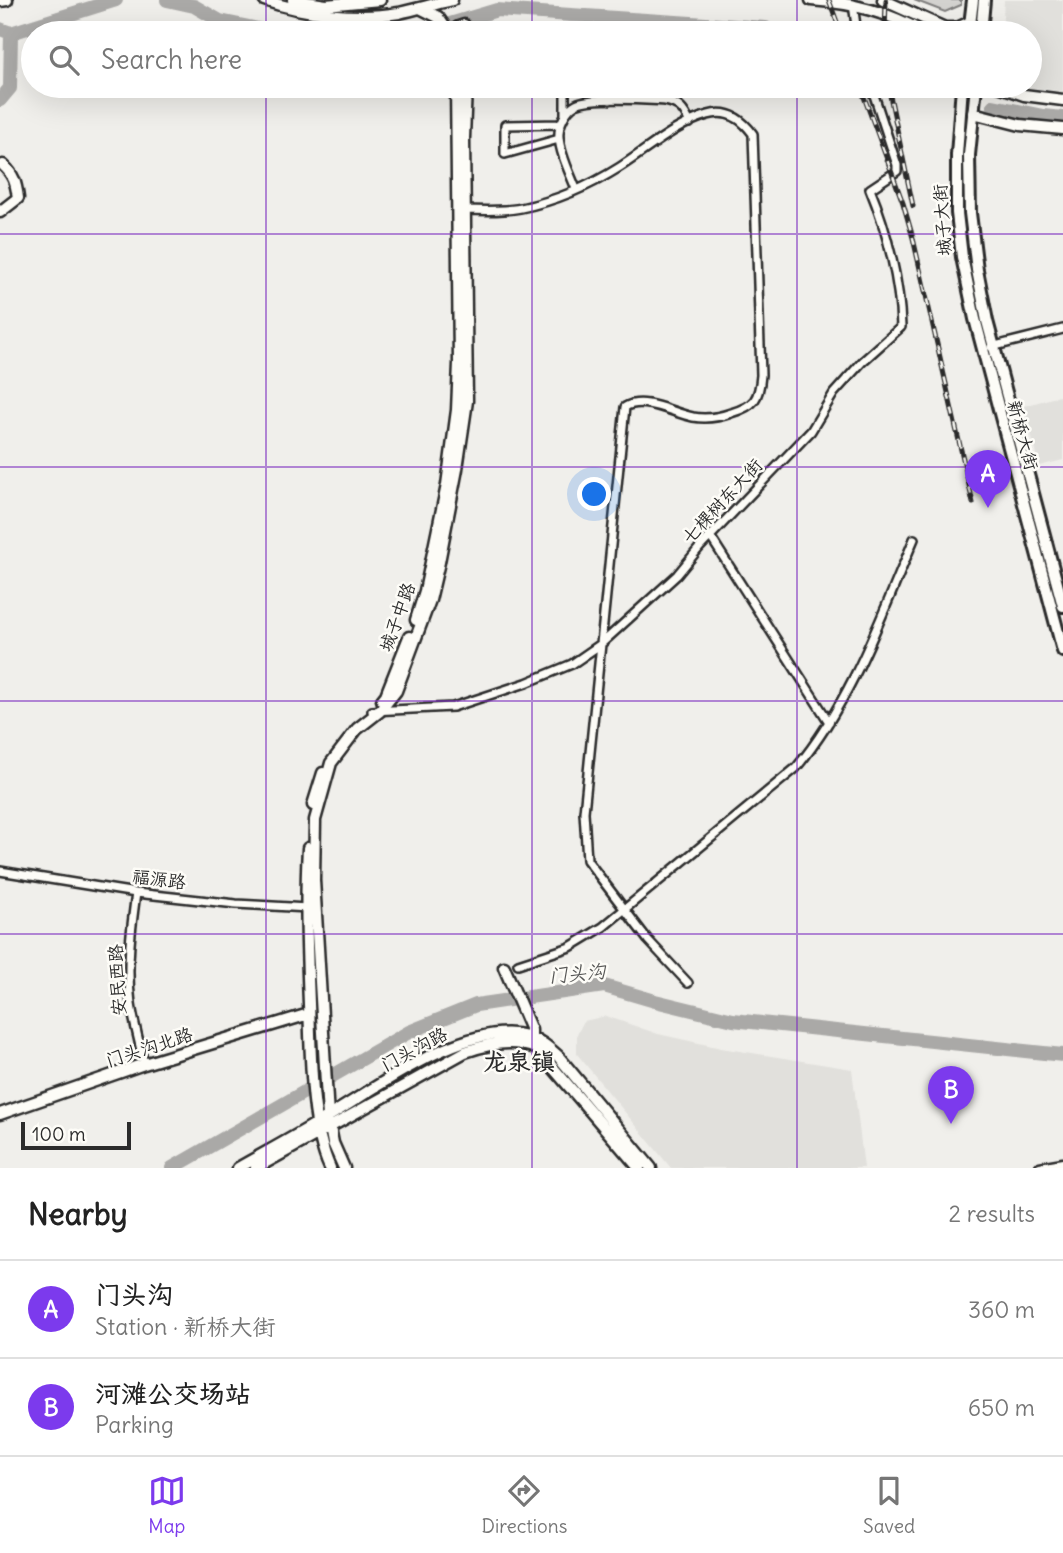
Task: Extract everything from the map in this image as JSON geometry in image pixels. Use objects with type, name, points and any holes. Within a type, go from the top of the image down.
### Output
[{"type":"main road","points":[[970,21],[973,0]]},
{"type":"main road","points":[[982,21],[984,0]]},
{"type":"main road","name":"城子大街","points":[[961,98],[957,213],[962,257],[975,319],[988,347]]},
{"type":"main road","name":"城子大街","points":[[975,98],[969,155],[970,213],[988,347]]},
{"type":"main road","name":"新桥大街","points":[[988,347],[1063,606]]},
{"type":"main road","name":"新桥大街","points":[[988,347],[1063,649]]},
{"type":"street","points":[[0,1],[7,0]]},
{"type":"street","points":[[264,0],[279,5],[348,15],[396,13],[452,0]]},
{"type":"street","points":[[293,0],[326,5],[380,0]]},
{"type":"street","points":[[811,0],[853,4],[885,13],[901,21]]},
{"type":"street","points":[[883,0],[931,21]]},
{"type":"street","points":[[853,4],[855,21]]},
{"type":"street","points":[[419,8],[441,21]]},
{"type":"street","points":[[1042,97],[1063,100]]},
{"type":"street","name":"城子中路","points":[[457,98],[462,210]]},
{"type":"street","name":"城子中路","points":[[324,1124],[316,1106],[309,1014],[310,821],[317,788],[331,752],[349,729],[376,711],[386,695],[425,591],[451,465],[459,363],[466,98]]},
{"type":"street","name":"七棵树东大街","points":[[376,711],[453,707],[526,683],[572,664],[601,644],[677,575],[710,536],[811,431],[834,393],[862,362],[901,327],[901,301],[878,209],[870,189],[897,171],[875,98]]},
{"type":"street","points":[[565,115],[565,99],[593,101]]},
{"type":"street","points":[[576,189],[559,139],[565,115],[576,104],[610,100],[665,101],[675,103],[683,109],[690,123]]},
{"type":"street","points":[[973,113],[1020,125],[1063,129]]},
{"type":"street","points":[[462,210],[519,208],[576,189],[616,170],[690,123],[709,115],[728,115],[743,121],[753,134],[761,375],[759,394],[747,408],[722,416],[696,418],[646,403],[633,402],[625,407],[584,813],[587,860],[648,940],[688,983]]},
{"type":"street","points":[[559,139],[505,154],[505,125],[561,124]]},
{"type":"street","points":[[0,212],[18,198],[12,173],[3,165]]},
{"type":"street","points":[[988,347],[1063,329]]},
{"type":"street","points":[[710,536],[829,722]]},
{"type":"street","points":[[518,964],[570,947],[603,928],[796,768],[817,743],[853,680],[914,539]]},
{"type":"street","name":"福源路","points":[[0,872],[136,893],[236,904],[311,908]]},
{"type":"street","name":"安民西路","points":[[136,893],[128,969],[131,1004],[144,1064]]},
{"type":"street","name":"城子中路","points":[[311,908],[328,1099],[324,1124]]},
{"type":"street","points":[[504,967],[531,1042],[639,1168]]},
{"type":"street","name":"门头沟北路","points":[[0,1114],[144,1064],[309,1014]]},
{"type":"street","points":[[531,1042],[543,1042],[558,1056],[651,1168]]},
{"type":"street","name":"门头沟路","points":[[238,1168],[465,1052],[489,1045],[531,1042]]},
{"type":"street","points":[[324,1124],[330,1168]]},
{"type":"street","points":[[324,1124],[344,1168]]},
{"type":"street","name":"门头沟路","points":[[256,1168],[324,1124]]},
{"type":"street","points":[[1040,1168],[1063,1164]]},
{"type":"shaded area","points":[[914,0],[961,0],[961,5],[945,12]]},
{"type":"shaded area","points":[[1004,0],[1063,0],[1063,92],[1042,89],[1042,21],[1003,21]]},
{"type":"shaded area","points":[[1063,395],[1063,460],[1039,466],[1024,406]]},
{"type":"shaded area","points":[[606,1016],[658,1034],[721,1048],[852,1069],[864,1168],[671,1168],[577,1054],[577,1034],[584,1021]]},
{"type":"waterway","points":[[49,21],[116,0]]},
{"type":"waterway","points":[[167,0],[194,6],[220,21]]},
{"type":"waterway","points":[[460,21],[497,10],[661,21]]},
{"type":"waterway","points":[[0,29],[11,33],[21,30]]},
{"type":"waterway","points":[[0,100],[10,88],[11,33]]},
{"type":"waterway","points":[[993,106],[1063,118]]},
{"type":"waterway","name":"门头沟","points":[[172,1168],[409,1032],[476,1005],[604,986],[733,1020],[1063,1055]]},
{"type":"railway","points":[[829,0],[837,21]]},
{"type":"railway","points":[[885,21],[886,0]]},
{"type":"railway","points":[[864,98],[913,238],[973,503]]},
{"type":"railway","points":[[890,98],[913,206]]},
{"type":"place","name":"门头沟","points":[[988,508]]},
{"type":"place","name":"河滩公交场站","points":[[951,1124]]},
{"type":"district","name":"龙泉镇","points":[[519,1061]]}]
